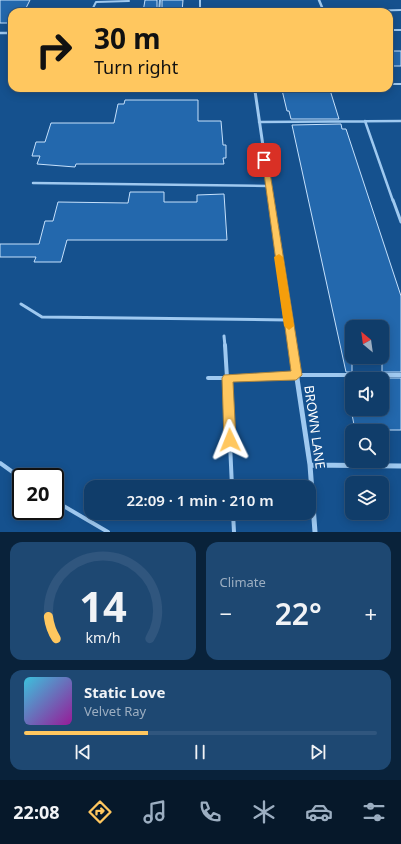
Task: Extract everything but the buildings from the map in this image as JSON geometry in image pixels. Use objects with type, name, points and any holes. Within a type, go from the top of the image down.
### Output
[{"type":"street","name":"BROWN LANE","points":[[255,92],[310,465],[315,532]]},
{"type":"street","points":[[310,465],[401,466]]},
{"type":"lane","points":[[93,8],[96,2],[129,1]]},
{"type":"lane","points":[[365,121],[401,222]]},
{"type":"lane","points":[[259,122],[401,121]]},
{"type":"lane","points":[[33,183],[268,186]]},
{"type":"lane","points":[[21,304],[42,317],[288,320]]},
{"type":"lane","points":[[224,336],[232,480]]},
{"type":"lane","points":[[208,378],[296,375],[401,375]]},
{"type":"lane","points":[[0,463],[12,472]]},
{"type":"lane","points":[[64,506],[108,532]]},
{"type":"lane","points":[[233,520],[234,532]]},
{"type":"slow traffic","points":[[279,257],[289,326]]},
{"type":"route","points":[[230,440],[227,378],[296,375],[264,160]]}]
